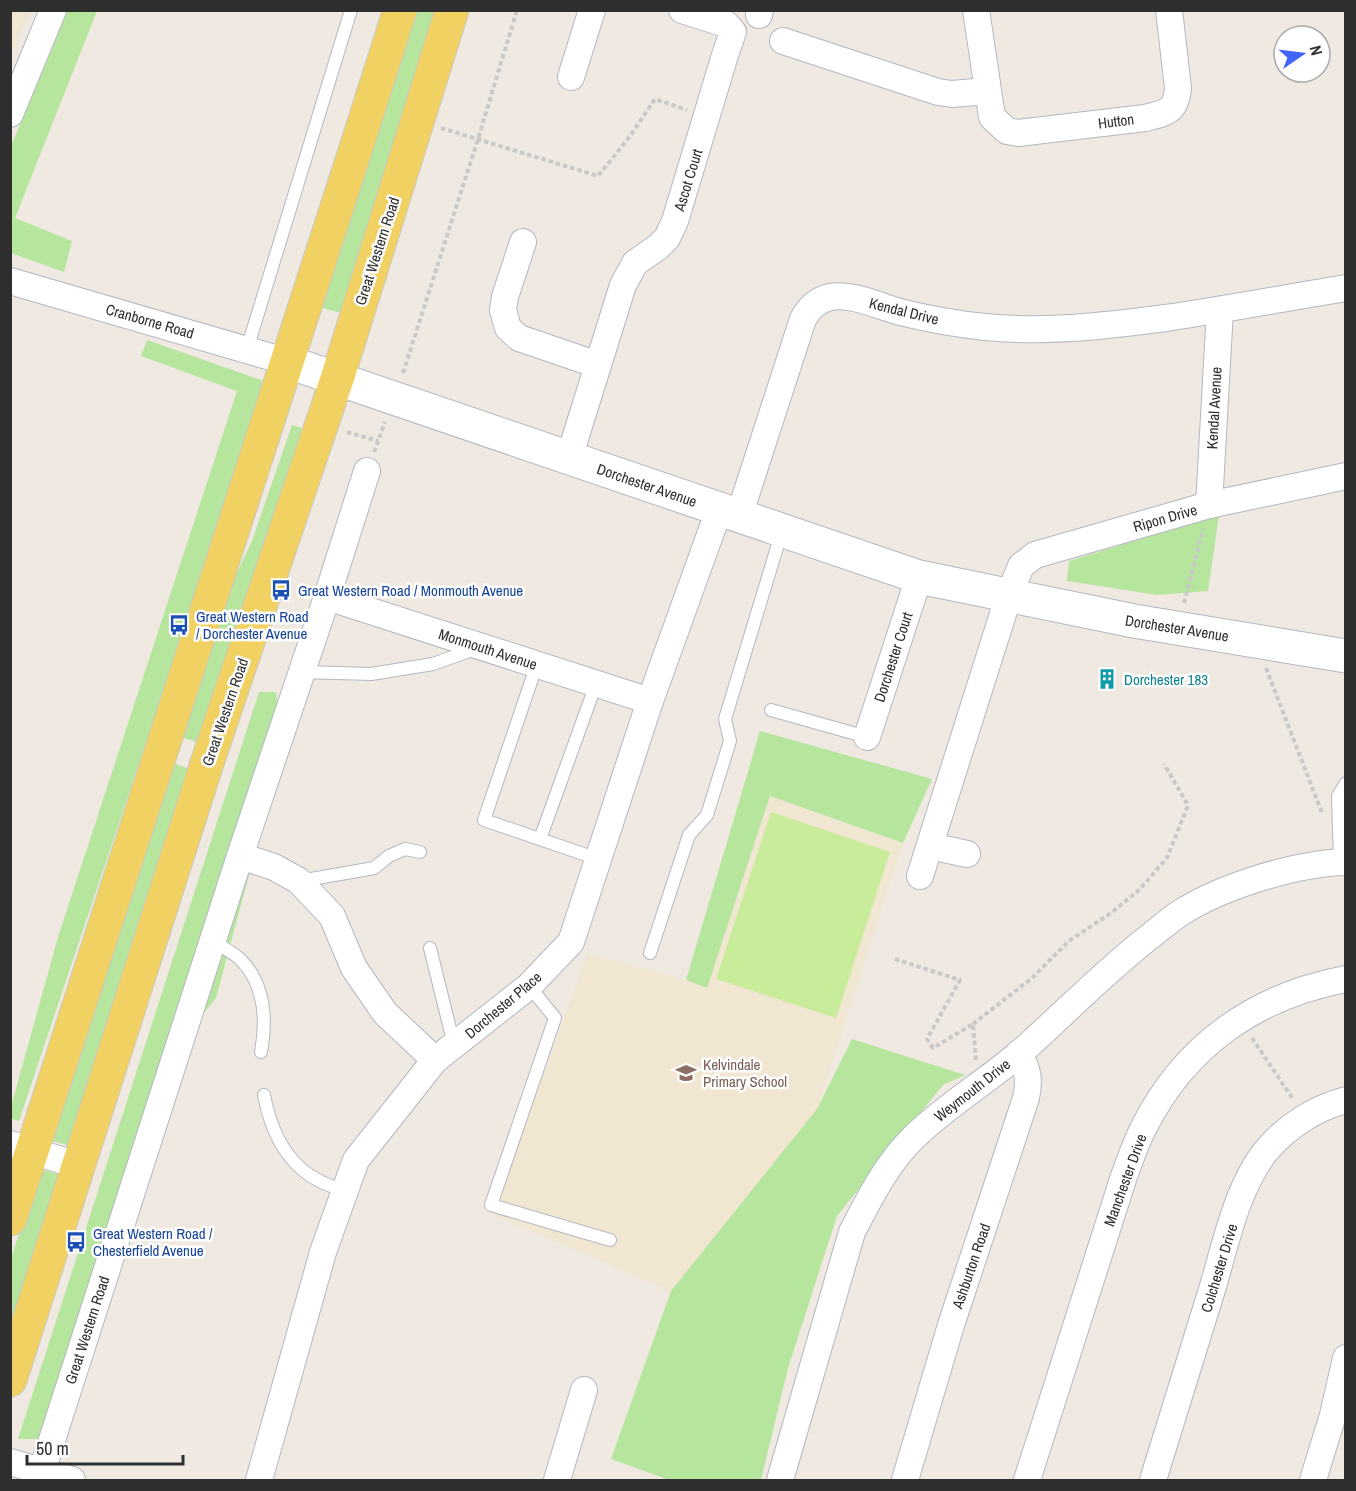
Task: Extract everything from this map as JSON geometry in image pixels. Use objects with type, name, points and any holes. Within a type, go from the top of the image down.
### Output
[{"type":"main road","points":[[10,1220],[21,1148],[162,746],[288,362],[399,10]]},
{"type":"main road","name":"Great Western Road","points":[[10,1380],[208,760],[337,379],[452,10]]},
{"type":"main road","points":[[162,746],[208,760]]},
{"type":"street","points":[[10,114],[53,10]]},
{"type":"street","points":[[571,77],[592,10]]},
{"type":"street","name":"Ascot Court","points":[[569,458],[623,285],[630,270],[644,255],[658,247],[667,238],[675,221],[733,32],[726,24],[682,10]]},
{"type":"street","name":"Hutton","points":[[976,10],[992,117],[1006,131],[1018,133],[1163,114],[1173,107],[1177,99],[1178,88],[1169,10]]},
{"type":"street","points":[[783,40],[938,92],[952,94],[987,92]]},
{"type":"street","points":[[523,242],[504,303],[504,320],[508,328],[519,338],[598,365]]},
{"type":"street","name":"Cranborne Road","points":[[10,280],[288,362]]},
{"type":"street","name":"Kendal Drive","points":[[729,513],[803,319],[809,309],[819,301],[843,296],[900,312],[964,325],[1045,330],[1083,329],[1220,310],[1346,288]]},
{"type":"street","name":"Kendal Avenue","points":[[1209,505],[1220,310]]},
{"type":"street","name":"Dorchester Avenue","points":[[288,362],[919,577],[1038,603],[1178,629],[1346,656]]},
{"type":"street","name":"Great Western Road","points":[[42,1471],[212,941],[367,471]]},
{"type":"street","name":"Ripon Drive","points":[[1009,595],[1021,566],[1035,555],[1209,505],[1346,476]]},
{"type":"street","name":"Dorchester Place","points":[[259,1480],[322,1252],[356,1160],[445,1053],[529,986],[571,942],[650,701],[729,513]]},
{"type":"street","name":"Dorchester Court","points":[[867,737],[919,577]]},
{"type":"street","points":[[921,876],[1009,595]]},
{"type":"street","name":"Monmouth Avenue","points":[[327,597],[650,701]]},
{"type":"street","points":[[930,846],[968,854]]},
{"type":"street","points":[[240,856],[274,867],[299,881],[332,916],[354,968],[385,1013],[445,1053]]},
{"type":"street","name":"Weymouth Drive","points":[[780,1480],[852,1232],[892,1164],[913,1138],[949,1106],[1019,1053],[1133,949],[1181,912],[1210,897],[1248,882],[1283,872],[1343,862]]},
{"type":"street","name":"Manchester Drive","points":[[1027,1480],[1124,1176],[1142,1130],[1163,1095],[1181,1071],[1219,1032],[1240,1018],[1291,993],[1317,984],[1346,979]]},
{"type":"street","name":"Ashburton Road","points":[[905,1480],[951,1325],[1026,1098],[1030,1080],[1019,1053]]},
{"type":"street","name":"Colchester Drive","points":[[1153,1480],[1240,1202],[1254,1169],[1266,1151],[1283,1133],[1319,1109],[1346,1100]]},
{"type":"street","points":[[21,1148],[80,1166]]},
{"type":"street","points":[[1313,1480],[1333,1415],[1346,1358]]},
{"type":"street","points":[[556,1480],[584,1390]]},
{"type":"street","points":[[10,1462],[72,1480]]},
{"type":"lane","points":[[247,349],[351,10]]},
{"type":"lane","points":[[650,953],[689,835],[707,815],[717,783],[730,741],[725,719],[782,530]]},
{"type":"lane","points":[[302,672],[371,674],[433,664],[482,647]]},
{"type":"lane","points":[[537,664],[484,820],[598,859]]},
{"type":"lane","points":[[540,839],[596,684]]},
{"type":"lane","points":[[771,710],[867,737]]},
{"type":"lane","points":[[1343,862],[1338,796],[1346,783]]},
{"type":"lane","points":[[299,881],[374,868],[389,856],[405,849],[420,852]]},
{"type":"lane","points":[[212,941],[238,957],[251,971],[260,989],[265,1027],[261,1052]]},
{"type":"lane","points":[[430,948],[445,1053]]},
{"type":"lane","points":[[529,986],[555,1018],[491,1205],[610,1240]]},
{"type":"lane","points":[[264,1095],[272,1127],[291,1158],[314,1178],[345,1190]]},
{"type":"path","points":[[367,471],[394,398],[478,139],[517,10]]},
{"type":"path","points":[[418,121],[598,176],[631,135],[655,99],[707,117]]},
{"type":"path","points":[[322,424],[378,441]]},
{"type":"path","points":[[1178,629],[1209,505]]},
{"type":"path","points":[[1255,640],[1323,817]]},
{"type":"path","points":[[895,959],[960,980],[927,1039],[933,1048],[973,1024],[1032,978],[1069,941],[1111,913],[1139,890],[1167,858],[1188,805],[1164,764]]},
{"type":"path","points":[[1240,1018],[1269,1065],[1306,1117]]},
{"type":"path","points":[[973,1024],[979,1085]]},
{"type":"shaded area","points":[[10,11],[30,11],[11,54]]},
{"type":"shaded area","name":"Kelvindale Primary School","points":[[770,796],[903,843],[817,1109],[671,1291],[492,1214],[588,953],[707,988]]},
{"type":"green space","points":[[68,10],[97,11],[15,218],[72,241],[64,272],[11,253],[11,146]]},
{"type":"green space","points":[[412,11],[439,11],[344,314],[319,307]]},
{"type":"green space","points":[[147,340],[267,382],[19,1121],[11,1119],[11,1107],[58,937],[237,391],[141,356]]},
{"type":"green space","points":[[292,425],[306,429],[197,742],[181,737],[215,619],[252,541]]},
{"type":"green space","points":[[1219,515],[1208,591],[1157,595],[1067,581],[1069,561]]},
{"type":"green space","points":[[259,692],[276,692],[282,752],[216,998],[164,1062],[38,1439],[18,1439]]},
{"type":"green space","points":[[760,731],[932,779],[903,843],[770,796],[707,988],[686,980]]},
{"type":"green space","points":[[173,763],[189,769],[69,1146],[50,1138]]},
{"type":"green space","points":[[771,812],[890,852],[836,1018],[716,979]]},
{"type":"green space","points":[[852,1039],[965,1075],[943,1085],[837,1216],[788,1368],[761,1480],[669,1480],[611,1459],[671,1291],[817,1109]]},
{"type":"green space","points":[[43,1170],[59,1174],[11,1344],[11,1259],[38,1174]]},
{"type":"place","name":"Great Western Road / Monmouth Avenue","points":[[281,590]]},
{"type":"place","name":"Great Western Road / Dorchester Avenue","points":[[179,625]]},
{"type":"place","name":"Dorchester 183","points":[[1107,679]]},
{"type":"place","name":"Kelvindale Primary School","points":[[686,1073]]},
{"type":"place","name":"Great Western Road / Chesterfield Avenue","points":[[76,1242]]}]
